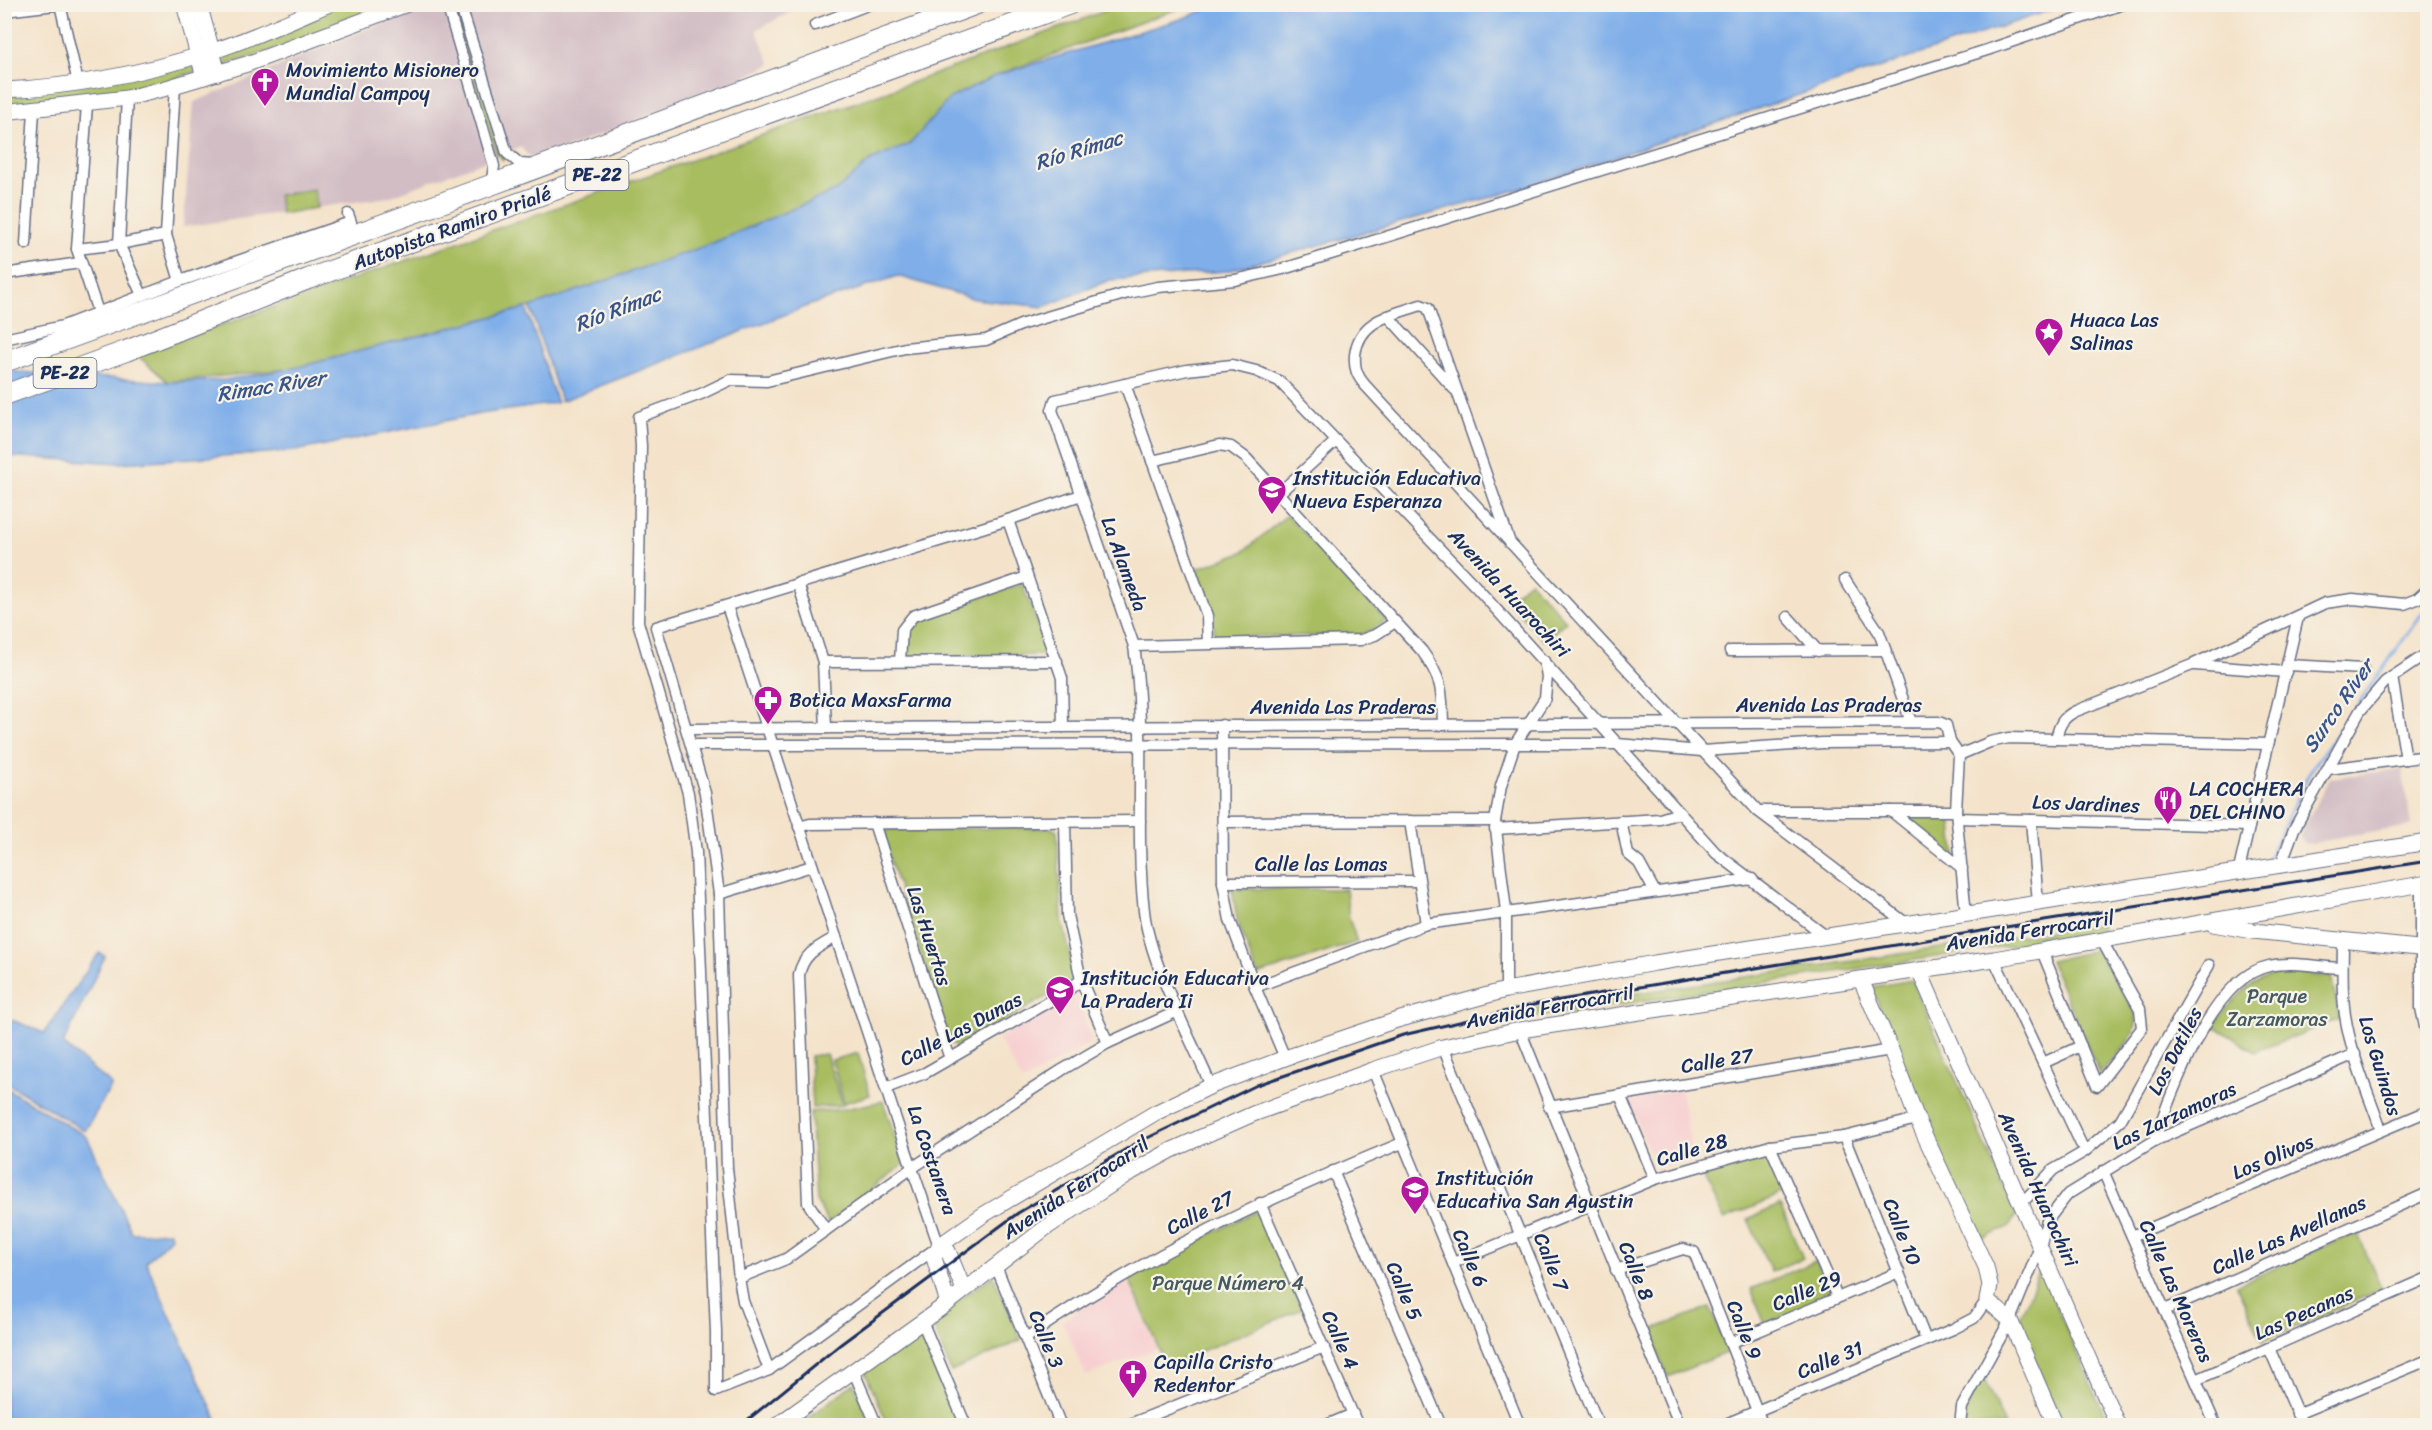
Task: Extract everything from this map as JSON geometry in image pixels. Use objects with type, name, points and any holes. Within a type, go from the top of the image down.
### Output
[{"type":"highway","name":"Autopista Ramiro Prialé","points":[[4,362],[104,317],[488,186],[977,4]]},
{"type":"highway","name":"Autopista Ramiro Prialé","points":[[4,395],[126,351],[308,279],[1070,4]]},
{"type":"street","points":[[184,4],[211,75]]},
{"type":"street","points":[[199,4],[204,53]]},
{"type":"street","points":[[4,90],[78,83],[204,53],[329,4]]},
{"type":"street","points":[[4,112],[127,98],[175,86],[279,53],[407,4]]},
{"type":"street","points":[[447,4],[494,166],[492,179],[488,186]]},
{"type":"street","points":[[460,4],[507,153],[520,164],[543,164]]},
{"type":"street","points":[[815,25],[870,4]]},
{"type":"street","name":"Avenida Ferrocarril","points":[[2123,4],[1964,57],[1283,269],[1235,280],[1158,287],[1128,293],[1023,324],[986,340],[905,348],[767,381],[730,380],[701,394],[639,417],[641,446],[638,622],[688,793],[696,852],[716,1332],[716,1391],[769,1370],[983,1215],[1155,1113],[1212,1086],[1285,1058],[1397,1020],[1506,990],[1655,963],[2238,874],[2427,842]]},
{"type":"street","points":[[4,11],[61,5],[78,83]]},
{"type":"street","points":[[175,86],[166,235],[180,281]]},
{"type":"street","points":[[127,98],[119,244],[142,295]]},
{"type":"street","points":[[87,104],[77,249],[80,263],[104,317]]},
{"type":"street","points":[[26,244],[34,110]]},
{"type":"street","points":[[4,339],[104,317],[142,295],[351,222],[348,214]]},
{"type":"street","points":[[77,249],[166,235]]},
{"type":"street","points":[[4,274],[80,263]]},
{"type":"street","name":"Avenida Huarochiri","points":[[1459,395],[1425,305],[1388,316],[1369,325],[1362,334],[1356,346],[1357,375],[1702,751],[1758,811],[1907,924]]},
{"type":"street","points":[[1388,316],[1459,395],[1510,543]]},
{"type":"street","name":"Avenida Huarochiri","points":[[1055,400],[1187,370],[1232,365],[1256,371],[1279,381],[1544,661],[1598,724],[1716,853],[1827,937]]},
{"type":"street","points":[[1125,384],[1207,616],[1208,643]]},
{"type":"street","name":"La Alameda","points":[[1055,400],[1052,410],[1134,646],[1140,685],[1140,821],[1144,913],[1156,957],[1212,1086]]},
{"type":"street","points":[[1278,494],[1336,441]]},
{"type":"street","points":[[1152,461],[1219,445],[1232,447],[1246,458],[1422,651],[1436,671],[1442,690],[1443,726]]},
{"type":"street","points":[[769,1370],[743,1301],[739,1278],[727,1168],[719,894],[705,793],[656,627],[1008,520],[1081,495]]},
{"type":"street","points":[[1008,520],[1062,678],[1063,728]]},
{"type":"street","points":[[900,661],[902,630],[913,616],[1027,577]]},
{"type":"street","points":[[1845,580],[1879,632],[1911,722]]},
{"type":"street","points":[[798,583],[823,662],[826,728]]},
{"type":"street","points":[[2056,739],[2059,727],[2070,714],[2192,665],[2325,603],[2353,599],[2404,604],[2417,599],[2427,589]]},
{"type":"street","name":"La Costanera","points":[[727,606],[771,745],[939,1246],[934,1258],[948,1303]]},
{"type":"street","points":[[1788,617],[1818,651]]},
{"type":"street","points":[[2238,874],[2298,617]]},
{"type":"street","points":[[1134,646],[1361,640],[1375,635],[1395,622]]},
{"type":"street","points":[[1730,651],[1885,651]]},
{"type":"street","points":[[2280,867],[2294,829],[2360,711],[2385,682],[2427,653]]},
{"type":"street","points":[[823,662],[1057,661]]},
{"type":"street","points":[[1506,990],[1506,911],[1495,825],[1501,786],[1515,744],[1530,724],[1547,692],[1544,661]]},
{"type":"street","points":[[2192,665],[2363,669]]},
{"type":"street","points":[[2392,677],[2406,759]]},
{"type":"street","name":"Avenida Las Praderas","points":[[687,729],[1911,722],[1943,723],[1946,725],[1950,742],[1823,743],[1702,751],[1617,744],[692,745]]},
{"type":"street","points":[[1222,726],[1223,882],[1230,920],[1285,1058]]},
{"type":"street","points":[[1959,755],[1990,741],[2009,738],[2268,744]]},
{"type":"street","points":[[1950,742],[1959,755],[1957,815],[1966,915]]},
{"type":"street","points":[[2328,769],[2427,756]]},
{"type":"street","name":"Los Jardines","points":[[1758,811],[1891,811],[2031,820],[2249,826]]},
{"type":"street","points":[[1891,811],[1962,868]]},
{"type":"street","points":[[1224,822],[1410,821],[1495,825],[1660,819],[1679,813]]},
{"type":"street","points":[[2031,820],[2038,903]]},
{"type":"street","points":[[799,827],[810,824],[1140,821]]},
{"type":"street","points":[[1410,821],[1425,924]]},
{"type":"street","points":[[1621,821],[1628,854],[1639,862],[1656,892]]},
{"type":"street","points":[[1065,822],[1067,915],[1081,980],[1108,1043]]},
{"type":"street","name":"Las Huertas","points":[[874,823],[950,1059]]},
{"type":"street","points":[[719,894],[812,866]]},
{"type":"street","points":[[1255,987],[1425,924],[1506,911],[1752,879]]},
{"type":"street","name":"Calle las Lomas","points":[[1223,882],[1418,881]]},
{"type":"street","points":[[2424,883],[2421,1008],[2427,1041]]},
{"type":"street","name":"Avenida Ferrocarril","points":[[779,1424],[948,1303],[1044,1229],[1126,1175],[1173,1150],[1253,1114],[1373,1070],[1443,1047],[1520,1030],[1994,959],[2424,883]]},
{"type":"street","points":[[2201,923],[2343,941],[2424,948]]},
{"type":"street","points":[[826,1230],[808,1203],[799,975],[805,957],[817,947],[836,937]]},
{"type":"street","points":[[2042,951],[2097,1086],[2142,1028],[2140,1009],[2102,941]]},
{"type":"street","name":"Los Guindos","points":[[2343,941],[2345,1015],[2355,1054],[2382,1130]]},
{"type":"street","points":[[1994,959],[2081,1144]]},
{"type":"street","points":[[2022,1203],[2053,1170],[2084,1152],[2120,1121],[2209,965]]},
{"type":"street","name":"Los Datiles","points":[[2154,1142],[2183,1066],[2208,1020],[2234,988],[2251,973],[2269,966],[2342,968]]},
{"type":"street","name":"Avenida Huarochiri","points":[[1919,970],[2118,1425]]},
{"type":"street","name":"Calle Las Dunas","points":[[886,1088],[925,1073],[1067,991],[1081,980]]},
{"type":"street","points":[[1861,980],[1917,1119],[1986,1267],[1990,1285],[1987,1300],[2010,1320],[2056,1425]]},
{"type":"street","points":[[739,1278],[786,1259],[912,1168],[1062,1070],[1108,1043],[1178,1011]]},
{"type":"street","name":"Calle 8","points":[[1520,1030],[1549,1107],[1680,1425]]},
{"type":"street","points":[[2043,1063],[2081,1046]]},
{"type":"street","name":"Calle 7","points":[[1443,1047],[1599,1425]]},
{"type":"street","name":"Calle 27","points":[[1549,1107],[1891,1050]]},
{"type":"street","name":"Las Zarzamoras","points":[[1960,1425],[1962,1407],[2010,1320],[2040,1247],[2047,1221],[2068,1194],[2154,1142],[2355,1054]]},
{"type":"street","name":"Calle 6","points":[[1373,1070],[1520,1425]]},
{"type":"street","points":[[1620,1095],[1655,1179]]},
{"type":"street","name":"Los Olivos","points":[[2132,1236],[2427,1111]]},
{"type":"street","name":"Calle 28","points":[[1453,1263],[1655,1179],[1770,1146],[1844,1137],[1917,1119]]},
{"type":"street","name":"Calle 10","points":[[1844,1137],[1926,1340]]},
{"type":"street","name":"Calle 27","points":[[1026,1338],[1068,1308],[1161,1253],[1260,1203],[1402,1143]]},
{"type":"street","points":[[1770,1146],[1838,1297]]},
{"type":"street","name":"Calle 5","points":[[1333,1171],[1441,1425]]},
{"type":"street","name":"Calle Las Moreras","points":[[2103,1171],[2216,1425]]},
{"type":"street","name":"Calle Las Avellanas","points":[[2165,1310],[2426,1197]]},
{"type":"street","name":"Calle 4","points":[[1260,1203],[1358,1425]]},
{"type":"street","name":"La Costanera","points":[[939,1246],[948,1251],[964,1290]]},
{"type":"street","name":"Calle 9","points":[[1616,1270],[1683,1249],[1694,1252],[1763,1425]]},
{"type":"street","name":"Calle 3","points":[[996,1266],[1061,1425]]},
{"type":"street","name":"Calle 29","points":[[1730,1343],[1899,1272]]},
{"type":"street","name":"Las Pecanas","points":[[2196,1380],[2427,1278]]},
{"type":"street","name":"Calle 31","points":[[1721,1425],[1953,1329],[1974,1318],[1987,1300]]},
{"type":"street","points":[[922,1321],[966,1425]]},
{"type":"street","points":[[1125,1425],[1323,1347]]},
{"type":"street","points":[[2269,1348],[2302,1425]]},
{"type":"street","points":[[2297,1414],[2427,1360]]},
{"type":"street","points":[[853,1370],[877,1425]]},
{"type":"street","points":[[1324,1425],[1353,1414]]},
{"type":"shaded area","points":[[425,5],[804,5],[756,30],[771,64],[749,75],[544,157],[530,158],[521,147],[389,197],[183,227],[194,102]]},
{"type":"shaded area","points":[[2402,769],[2411,826],[2305,844],[2299,835],[2330,778]]},
{"type":"shaded area","name":"Institución Educativa La Pradera Ii","points":[[1076,993],[1092,1042],[1023,1082],[998,1039]]},
{"type":"shaded area","points":[[1681,1090],[1692,1153],[1657,1170],[1628,1100]]},
{"type":"shaded area","points":[[1127,1279],[1157,1349],[1086,1376],[1062,1321]]},
{"type":"green space","points":[[341,5],[388,5],[277,49],[221,66],[219,53]]},
{"type":"green space","points":[[449,5],[455,5],[504,154],[503,160],[497,154]]},
{"type":"green space","points":[[1121,5],[1188,5],[997,75],[950,98],[910,144],[870,161],[837,190],[708,245],[530,307],[295,368],[168,382],[137,355],[916,81]]},
{"type":"green space","points":[[192,62],[198,71],[135,91],[5,108],[5,94]]},
{"type":"green space","points":[[314,189],[317,208],[281,214],[278,195]]},
{"type":"green space","points":[[1287,515],[1386,620],[1372,630],[1359,635],[1215,637],[1211,611],[1196,569],[1243,552]]},
{"type":"green space","points":[[1530,581],[1566,621],[1544,641],[1507,600]]},
{"type":"green space","points":[[1022,584],[1048,652],[1045,655],[906,656],[909,633],[914,624],[923,616]]},
{"type":"green space","points":[[1904,816],[1951,817],[1956,861]]},
{"type":"green space","points":[[1051,828],[1057,831],[1062,919],[1075,976],[1069,984],[958,1047],[950,1043],[883,839],[888,829]]},
{"type":"green space","points":[[1232,889],[1346,889],[1349,918],[1357,942],[1257,975],[1237,919]]},
{"type":"green space","points":[[2102,924],[2101,932],[1537,1017],[1537,1008]]},
{"type":"green space","points":[[2096,950],[2136,1013],[2134,1030],[2130,1038],[2100,1074],[2050,961]]},
{"type":"green space","name":"Parque Zarzamoras","points":[[2289,972],[2331,977],[2340,1018],[2255,1052],[2213,1025],[2237,997],[2254,983],[2276,974]]},
{"type":"green space","points":[[1912,980],[2016,1215],[2010,1226],[1985,1238],[1980,1235],[1968,1218],[1872,987]]},
{"type":"green space","points":[[858,1053],[870,1095],[844,1103],[832,1060]]},
{"type":"green space","points":[[826,1054],[843,1105],[812,1108],[810,1056]]},
{"type":"green space","points":[[883,1101],[904,1164],[828,1223],[816,1200],[810,1112],[844,1109]]},
{"type":"green space","points":[[1770,1156],[1786,1193],[1724,1219],[1699,1170],[1739,1159]]},
{"type":"green space","points":[[1780,1205],[1803,1258],[1771,1272],[1748,1219]]},
{"type":"green space","name":"Parque Número 4","points":[[1258,1210],[1302,1309],[1166,1366],[1128,1276]]},
{"type":"green space","points":[[2357,1232],[2382,1289],[2263,1341],[2236,1285]]},
{"type":"green space","points":[[1816,1261],[1830,1293],[1829,1297],[1765,1324],[1751,1289]]},
{"type":"green space","points":[[2040,1269],[2109,1425],[2063,1425],[2017,1322]]},
{"type":"green space","points":[[993,1276],[1021,1340],[951,1372],[931,1320]]},
{"type":"green space","points":[[1710,1307],[1728,1352],[1668,1377],[1649,1331]]},
{"type":"green space","points":[[920,1328],[958,1419],[944,1425],[888,1425],[863,1367]]},
{"type":"green space","points":[[1982,1375],[2005,1425],[1965,1426],[1967,1408]]},
{"type":"green space","points":[[854,1383],[871,1425],[798,1426]]},
{"type":"water","name":"Río Rímac","points":[[1221,4],[2066,5],[1523,188],[1227,271],[1110,280],[1043,307],[975,299],[898,276],[810,305],[561,401],[530,307],[708,245],[837,190],[870,161],[910,144],[950,98],[997,75],[1181,19]]},
{"type":"water","name":"Rimac River","points":[[526,308],[557,403],[480,414],[295,451],[120,463],[5,456],[5,371],[168,382],[225,380],[295,368]]},
{"type":"water","points":[[99,953],[105,956],[63,1044],[112,1085],[85,1131],[5,1082],[5,1017],[44,1033]]},
{"type":"water","points":[[4,1087],[87,1137],[132,1233],[170,1232],[171,1237],[146,1262],[219,1425],[5,1425]]},
{"type":"waterway","name":"Surco River","points":[[2267,861],[2309,773],[2428,605]]},
{"type":"railway","points":[[740,1426],[841,1344],[1018,1213],[1133,1145],[1257,1085],[1403,1035],[1542,1003],[2428,861]]},
{"type":"place","name":"Movimiento Misionero Mundial Campoy","points":[[265,108]]},
{"type":"place","name":"Huaca Las Salinas","points":[[2049,358]]},
{"type":"place","name":"Institución Educativa Nueva Esperanza","points":[[1272,516]]},
{"type":"place","name":"Botica MaxsFarma","points":[[768,726]]},
{"type":"place","name":"LA COCHERA DEL CHINO","points":[[2168,826]]},
{"type":"place","name":"Institución Educativa La Pradera Ii","points":[[1060,1016]]},
{"type":"place","name":"Institución Educativa San Agustin","points":[[1415,1216]]},
{"type":"place","name":"Capilla Cristo Redentor","points":[[1133,1400]]}]
